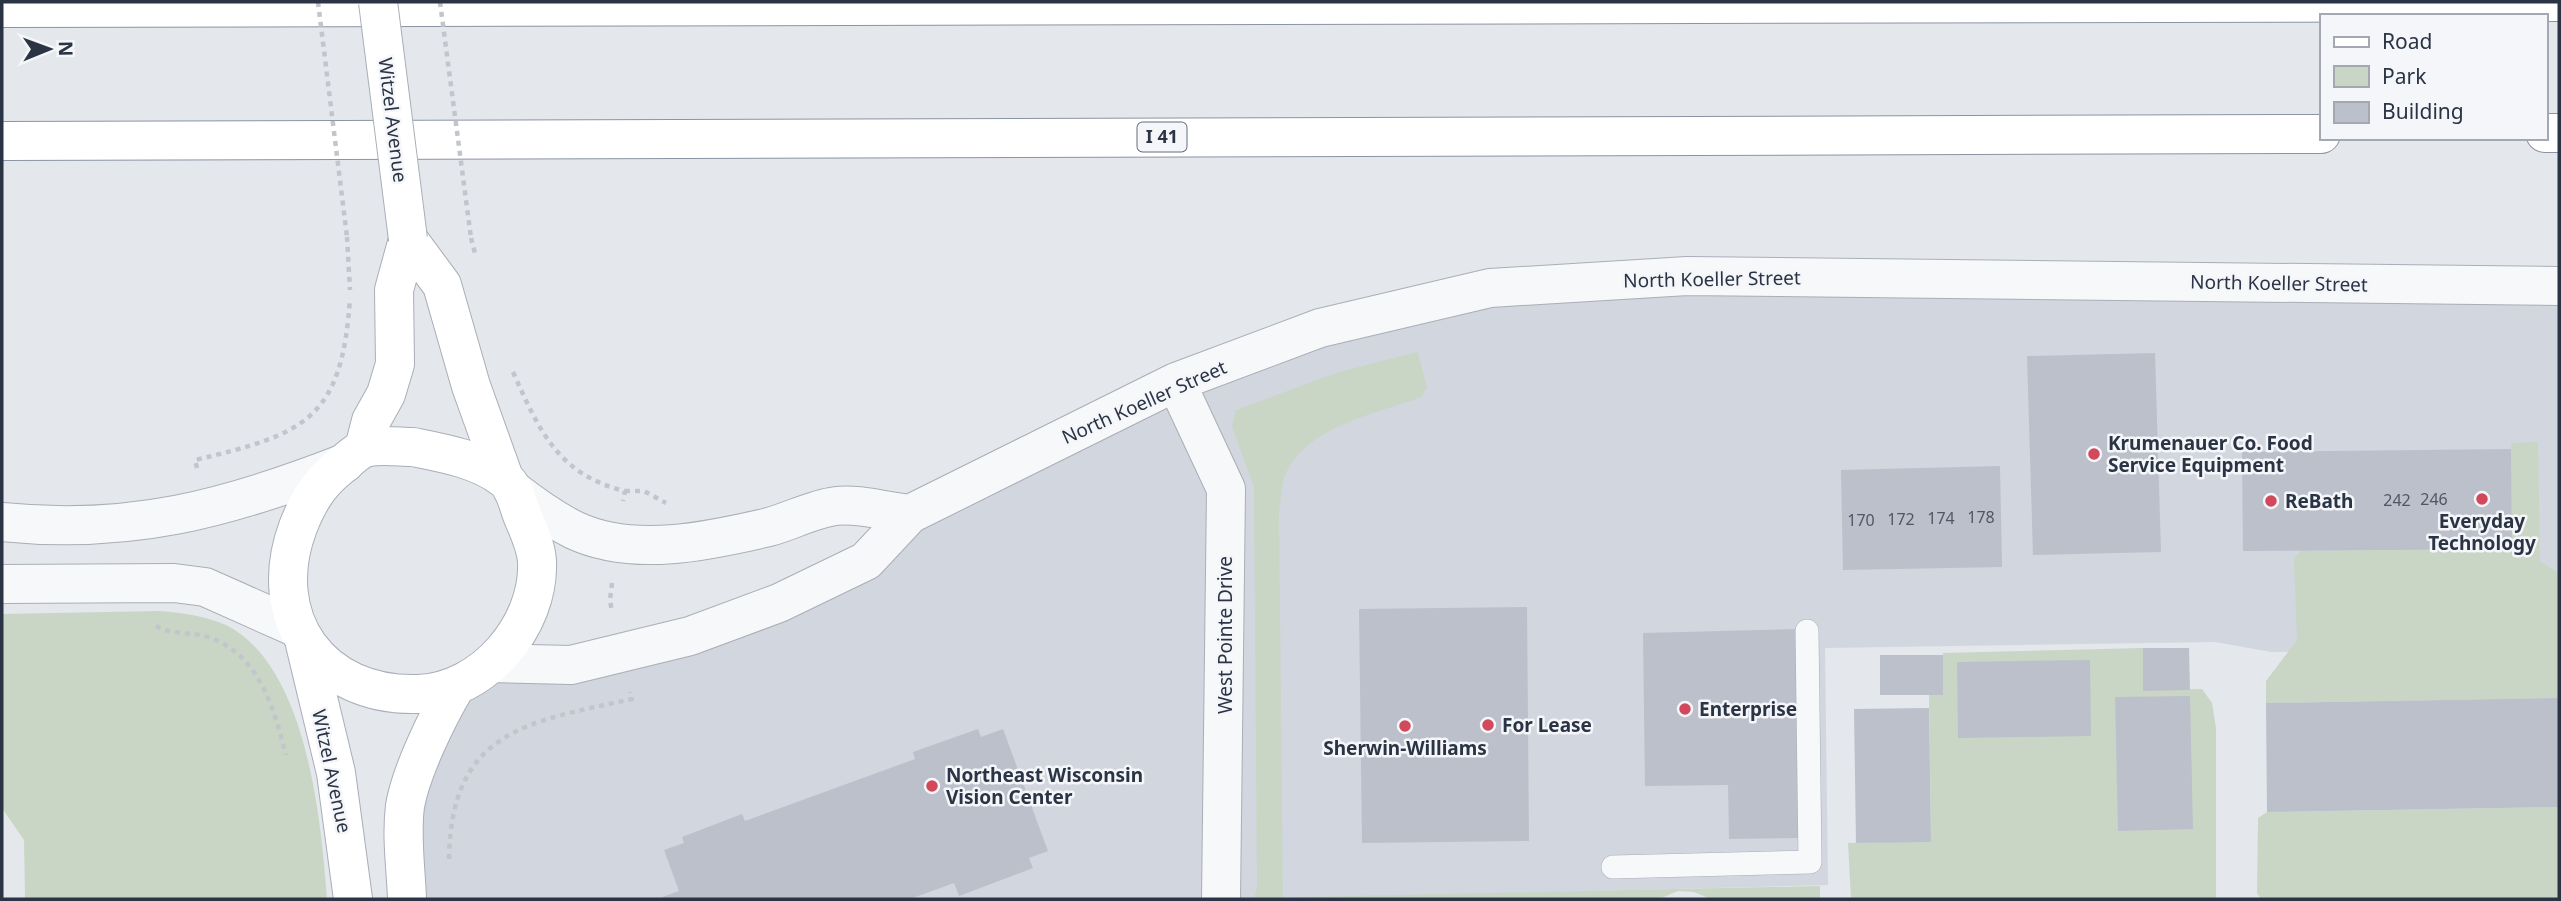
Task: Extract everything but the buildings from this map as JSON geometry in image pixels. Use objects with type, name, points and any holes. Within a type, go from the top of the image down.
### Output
[{"type":"main road","name":"Witzel Avenue","points":[[355,456],[386,394],[395,364],[394,290],[408,239],[378,2]]},
{"type":"main road","points":[[2,8],[2559,2]]},
{"type":"main road","name":"I 41","points":[[2,141],[2320,134]]},
{"type":"main road","name":"Witzel Avenue","points":[[408,239],[442,285],[471,386],[508,484]]},
{"type":"main road","points":[[413,447],[454,455],[508,484],[537,561],[532,599],[517,634],[492,663],[456,686],[420,694],[383,692],[349,680],[300,636],[287,579],[288,557],[306,507],[321,482],[355,456],[413,447]]},
{"type":"main road","name":"Witzel Avenue","points":[[300,636],[336,773],[353,899]]},
{"type":"main road","points":[[407,899],[403,830],[405,804],[441,710],[456,686]]},
{"type":"street","name":"North Koeller Street","points":[[492,663],[571,665],[690,636],[779,603],[866,561],[911,514],[1176,383],[1320,328],[1490,288],[1687,276],[2559,286]]},
{"type":"street","name":"West Pointe Drive","points":[[1176,383],[1226,489],[1221,899]]},
{"type":"street","points":[[2,522],[90,527],[135,523],[237,501],[355,456]]},
{"type":"street","points":[[508,484],[574,530],[617,543],[656,544],[715,537],[771,526],[837,506],[911,514]]},
{"type":"street","points":[[2,584],[174,583],[205,587],[300,636]]},
{"type":"lane","points":[[1612,867],[1810,862],[1807,631]]},
{"type":"path","points":[[198,471],[195,460],[280,437],[306,422],[323,400],[339,371],[348,334],[350,294],[346,237],[318,2]]},
{"type":"path","points":[[440,2],[471,238],[477,262]]},
{"type":"path","points":[[508,361],[552,449],[586,478],[625,491],[621,511]]},
{"type":"path","points":[[612,580],[610,600],[613,614]]},
{"type":"path","points":[[167,632],[193,633],[215,640],[238,655],[252,669],[271,704],[288,761]]},
{"type":"path","points":[[449,866],[449,827],[456,796],[470,767],[505,736],[530,724],[632,699],[628,683]]},
{"type":"shaded area","points":[[2559,286],[2559,649],[2271,652],[2215,642],[1825,648],[1828,885],[1283,899],[407,899],[406,867],[456,686],[690,636],[1105,418],[1490,288]]},
{"type":"green space","points":[[1418,352],[1427,388],[1421,397],[1328,432],[1298,455],[1285,475],[1279,514],[1283,899],[1254,899],[1257,887],[1254,487],[1232,427],[1236,410],[1339,372]]},
{"type":"green space","points":[[2538,442],[2540,561],[2559,574],[2559,698],[2266,703],[2266,681],[2297,640],[2294,558],[2301,551],[2512,548],[2511,443]]},
{"type":"green space","points":[[160,611],[203,617],[228,626],[255,647],[276,675],[305,748],[320,828],[327,899],[25,899],[24,840],[2,808],[2,614]]},
{"type":"green space","points":[[2143,648],[2143,690],[2202,689],[2212,703],[2216,728],[2216,899],[1851,899],[1848,843],[1931,841],[1929,695],[1943,695],[1943,653]]},
{"type":"green space","points":[[2559,807],[2559,899],[2261,899],[2257,893],[2258,818],[2267,812]]},
{"type":"green space","points":[[1820,886],[1820,899],[1711,899],[1694,892],[1678,891],[1659,899],[1300,899],[1300,897]]},
{"type":"place","name":"Krumenauer Co. Food Service Equipment","points":[[2094,454]]},
{"type":"place","name":"Everyday Technology","points":[[2482,499]]},
{"type":"place","name":"ReBath","points":[[2271,501]]},
{"type":"place","name":"Enterprise","points":[[1685,709]]},
{"type":"place","name":"For Lease","points":[[1488,725]]},
{"type":"place","name":"Sherwin-Williams","points":[[1405,726]]},
{"type":"place","name":"Northeast Wisconsin Vision Center","points":[[932,786]]}]
